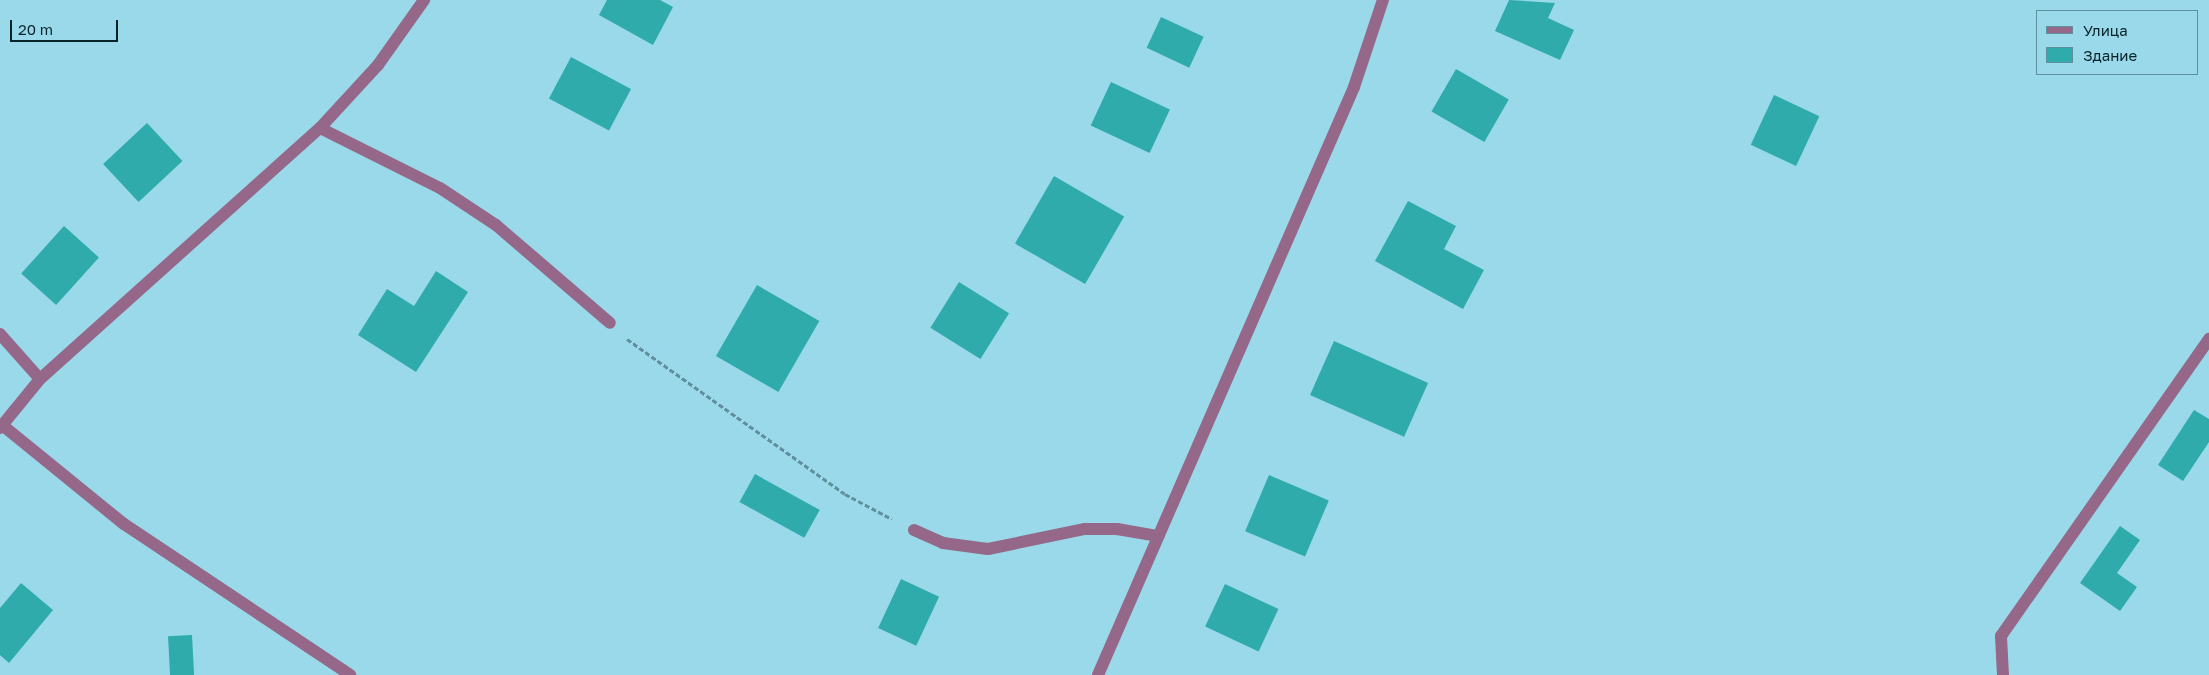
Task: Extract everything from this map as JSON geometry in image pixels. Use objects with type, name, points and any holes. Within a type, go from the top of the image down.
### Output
[{"type":"street","points":[[350,675],[124,524],[1,427],[40,378],[320,128],[378,65],[424,0]]},
{"type":"street","points":[[1098,675],[1354,88],[1383,0]]},
{"type":"street","points":[[320,128],[424,179],[496,225],[610,323]]},
{"type":"street","points":[[0,334],[40,378]]},
{"type":"street","points":[[2003,675],[2001,636],[2209,339]]},
{"type":"street","points":[[914,530],[943,543],[988,549],[1085,530],[1117,529],[1158,536]]},
{"type":"path","points":[[610,323],[634,345],[845,494],[914,530]]},
{"type":"building","points":[[607,0],[660,0],[673,7],[653,45],[599,15]]},
{"type":"building","points":[[1509,0],[1555,3],[1548,18],[1574,30],[1560,60],[1495,31]]},
{"type":"building","points":[[1161,17],[1204,37],[1189,68],[1147,48]]},
{"type":"building","points":[[571,57],[631,89],[609,130],[549,98]]},
{"type":"building","points":[[1456,69],[1509,100],[1484,142],[1432,111]]},
{"type":"building","points":[[1111,82],[1170,109],[1150,153],[1091,126]]},
{"type":"building","points":[[1774,95],[1819,116],[1796,166],[1751,145]]},
{"type":"building","points":[[147,123],[182,161],[139,202],[103,164]]},
{"type":"building","points":[[1054,176],[1124,216],[1085,284],[1015,244]]},
{"type":"building","points":[[1408,201],[1456,226],[1444,249],[1484,270],[1463,309],[1375,261]]},
{"type":"building","points":[[64,226],[99,257],[56,305],[21,274]]},
{"type":"building","points":[[436,271],[468,292],[416,372],[358,335],[387,289],[414,306]]},
{"type":"building","points":[[959,282],[1009,313],[980,359],[930,328]]},
{"type":"building","points":[[757,285],[819,321],[778,392],[716,356]]},
{"type":"building","points":[[1334,341],[1428,383],[1404,437],[1310,395]]},
{"type":"building","points":[[2194,410],[2209,419],[2209,442],[2183,481],[2158,465]]},
{"type":"building","points":[[755,474],[820,510],[804,538],[739,502]]},
{"type":"building","points":[[1269,475],[1329,500],[1305,557],[1245,531]]},
{"type":"building","points":[[2120,526],[2140,540],[2117,573],[2137,587],[2120,611],[2080,583]]},
{"type":"building","points":[[901,579],[939,597],[916,646],[878,628]]},
{"type":"building","points":[[21,583],[53,610],[9,663],[0,655],[0,608]]},
{"type":"building","points":[[1225,584],[1278,609],[1259,652],[1205,627]]},
{"type":"building","points":[[192,635],[194,675],[170,675],[168,636]]}]
